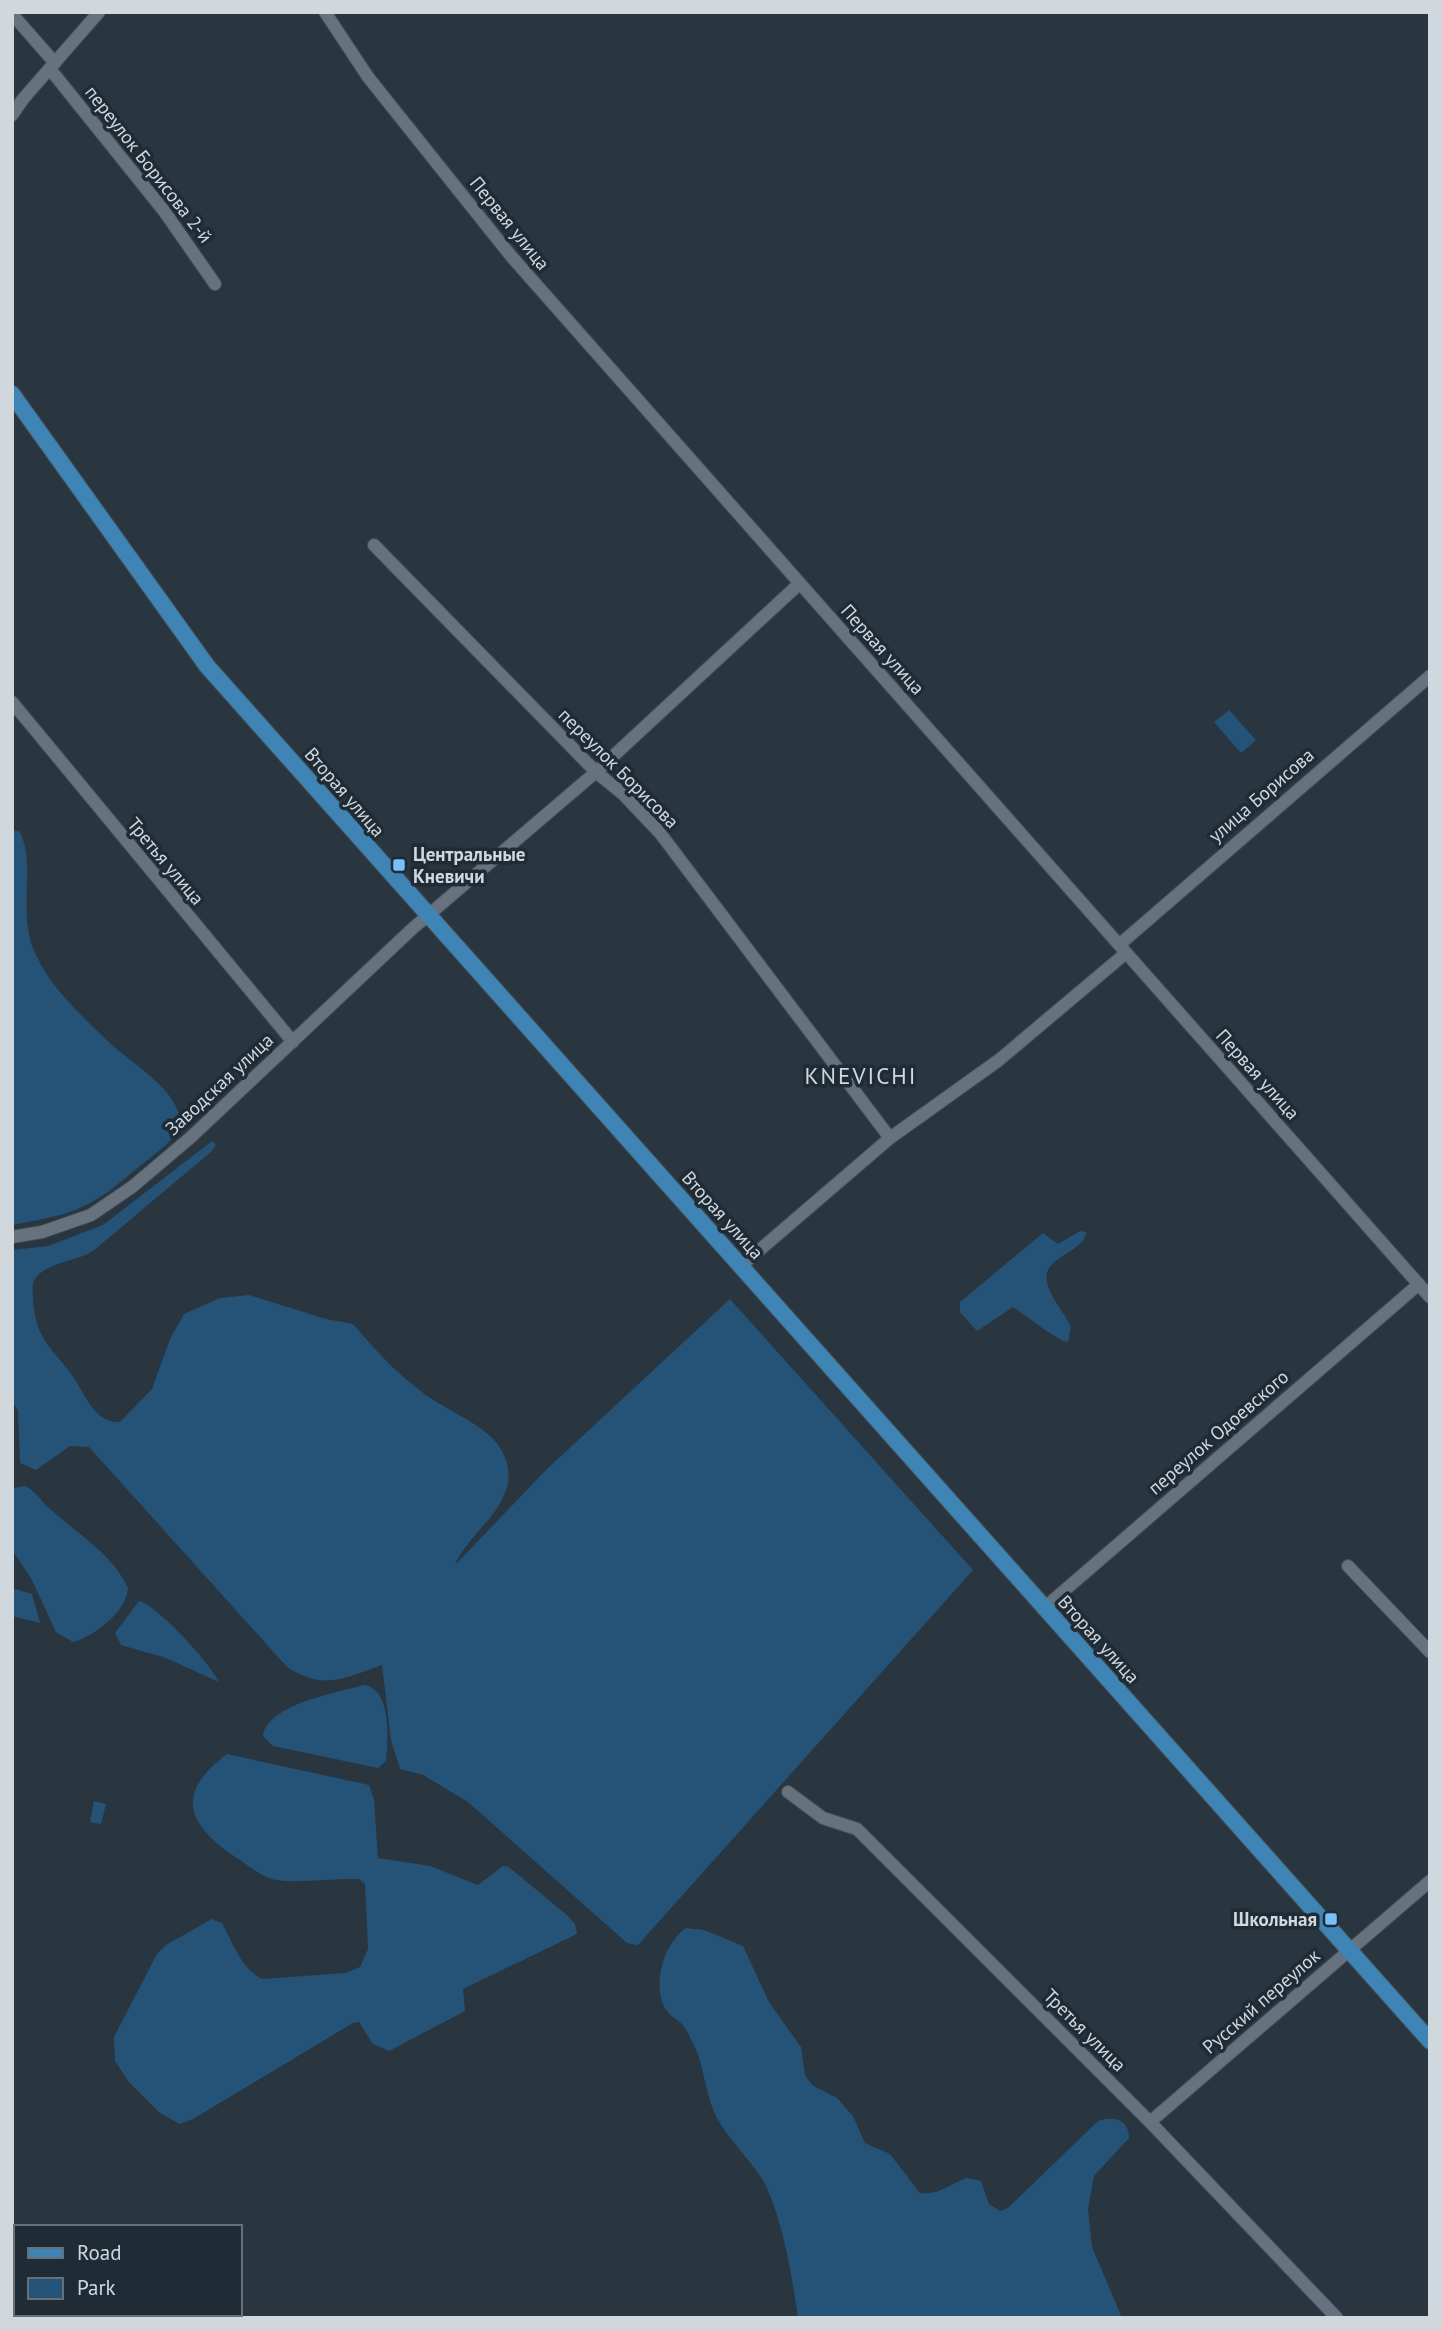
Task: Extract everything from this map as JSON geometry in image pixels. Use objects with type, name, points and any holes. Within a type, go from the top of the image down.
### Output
[{"type":"main road","name":"Вторая улица","points":[[12,394],[207,666],[426,916],[1430,2041]]},
{"type":"street","points":[[12,115],[99,12]]},
{"type":"street","name":"Первая улица","points":[[325,12],[368,77],[511,256],[1430,1297]]},
{"type":"street","name":"переулок Борисова 2-й","points":[[12,14],[164,211],[215,284]]},
{"type":"street","name":"переулок Борисова","points":[[374,545],[596,772],[624,794],[660,833],[890,1138]]},
{"type":"street","name":"Заводская улица","points":[[12,1237],[67,1224],[108,1203],[190,1138],[426,916],[596,772],[799,584]]},
{"type":"street","name":"улица Борисова","points":[[1122,949],[1430,676]]},
{"type":"street","name":"Третья улица","points":[[12,702],[82,791],[293,1042]]},
{"type":"street","points":[[741,1266],[890,1138],[999,1060],[1122,949]]},
{"type":"street","name":"переулок Одоевского","points":[[1043,1609],[1419,1284]]},
{"type":"street","points":[[1348,1566],[1430,1652]]},
{"type":"street","name":"Третья улица","points":[[788,1792],[823,1818],[857,1829],[1150,2122],[1337,2318]]},
{"type":"street","name":"Русский переулок","points":[[1150,2122],[1430,1881]]},
{"type":"green space","points":[[1229,710],[1256,740],[1241,753],[1214,722]]},
{"type":"green space","points":[[12,830],[19,831],[24,843],[27,923],[30,939],[43,968],[80,1014],[170,1096],[176,1106],[179,1124],[168,1143],[100,1197],[67,1213],[12,1225]]},
{"type":"green space","points":[[212,1141],[216,1145],[212,1151],[93,1251],[46,1269],[34,1281],[35,1314],[41,1334],[91,1406],[103,1418],[120,1422],[152,1389],[170,1339],[184,1314],[220,1298],[249,1295],[326,1319],[353,1324],[409,1382],[495,1441],[506,1461],[509,1476],[501,1501],[455,1565],[546,1470],[730,1299],[973,1570],[638,1945],[627,1943],[468,1802],[423,1775],[400,1769],[391,1740],[382,1665],[335,1680],[312,1679],[287,1667],[89,1447],[70,1446],[36,1470],[20,1463],[18,1411],[12,1401],[12,1250],[48,1246],[103,1225]]},
{"type":"green space","points":[[1080,1231],[1086,1232],[1084,1239],[1056,1260],[1047,1273],[1051,1294],[1071,1327],[1068,1342],[1013,1307],[977,1331],[960,1312],[960,1302],[1043,1233],[1058,1244]]},
{"type":"green space","points":[[25,1486],[93,1544],[113,1564],[128,1588],[116,1614],[100,1629],[82,1639],[73,1642],[56,1632],[31,1578],[12,1550],[12,1488]]},
{"type":"green space","points":[[12,1588],[32,1594],[40,1623],[12,1616]]},
{"type":"green space","points":[[139,1601],[158,1613],[183,1637],[206,1662],[219,1682],[166,1658],[121,1645],[115,1633]]},
{"type":"green space","points":[[364,1685],[380,1695],[386,1716],[386,1761],[378,1768],[273,1746],[263,1736],[268,1725],[290,1708],[321,1696]]},
{"type":"green space","points":[[227,1754],[369,1785],[374,1800],[378,1858],[430,1866],[478,1885],[503,1866],[509,1867],[568,1916],[575,1924],[577,1934],[463,1989],[465,2011],[389,2051],[373,2044],[359,2022],[353,2023],[193,2119],[180,2124],[160,2113],[128,2081],[115,2061],[114,2037],[157,1954],[166,1945],[212,1919],[222,1923],[248,1968],[262,1979],[345,1973],[360,1967],[368,1949],[365,1884],[359,1879],[272,1879],[231,1854],[203,1829],[193,1805],[195,1792],[211,1767]]},
{"type":"green space","points":[[94,1801],[106,1804],[101,1824],[90,1822]]},
{"type":"green space","points":[[686,1928],[704,1930],[743,1946],[769,2002],[801,2047],[805,2075],[812,2085],[837,2098],[853,2116],[865,2143],[890,2154],[920,2193],[939,2191],[967,2178],[981,2181],[989,2204],[1000,2211],[1008,2208],[1098,2121],[1114,2119],[1123,2123],[1129,2138],[1094,2176],[1088,2209],[1092,2247],[1122,2318],[798,2318],[783,2235],[767,2188],[720,2123],[692,2041],[682,2024],[666,2010],[662,2000],[662,1965],[671,1944]]},
{"type":"place","name":"Центральные Кневичи","points":[[399,865]]},
{"type":"place","name":"Школьная","points":[[1331,1919]]},
{"type":"district","name":"KNEVICHI","points":[[861,1076]]}]
